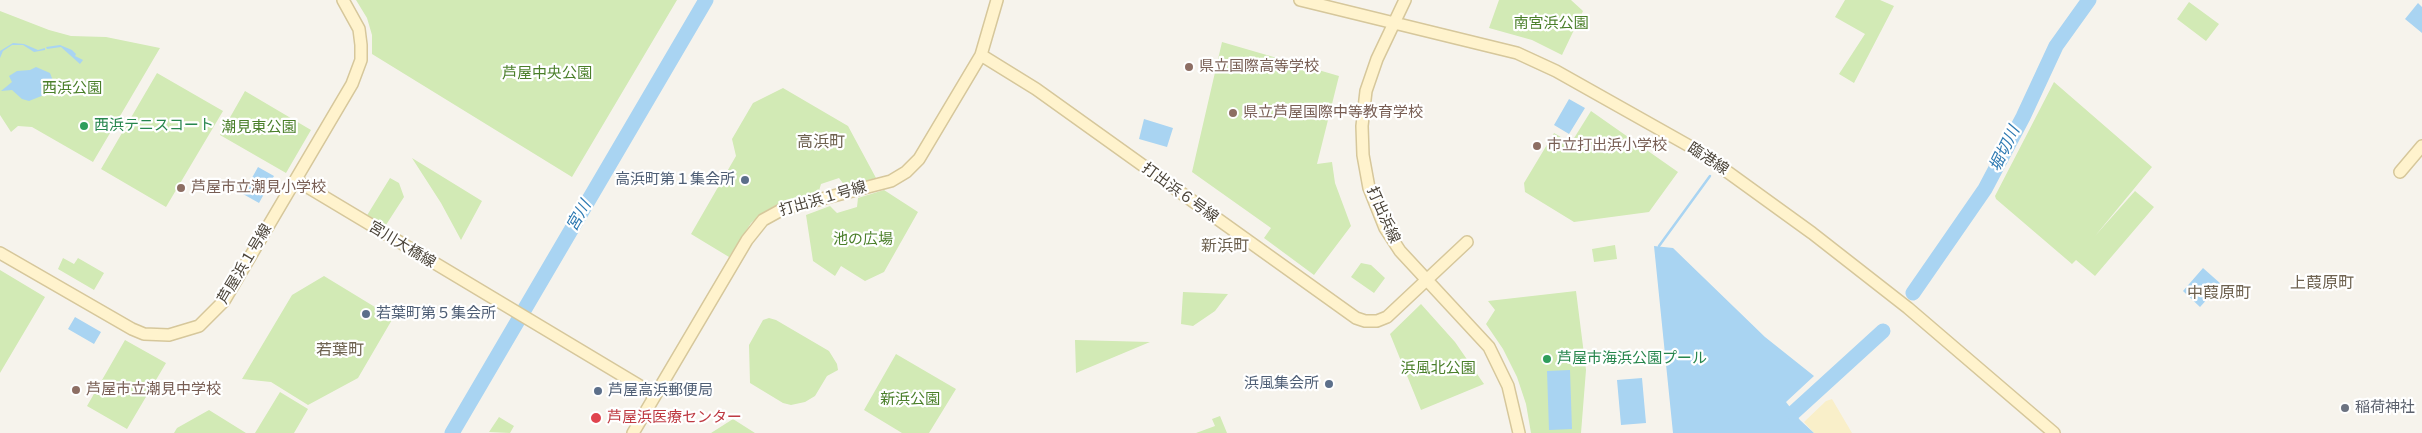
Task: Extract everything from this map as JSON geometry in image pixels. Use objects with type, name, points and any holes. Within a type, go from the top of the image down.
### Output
[{"type":"street","name":"芦屋浜１号線","points":[[0,254],[132,329],[155,335],[184,332],[199,326],[224,302],[352,84],[361,60],[359,28],[343,0]]},
{"type":"street","name":"打出浜１号線","points":[[633,433],[747,240],[759,224],[783,209],[891,181],[906,172],[924,152],[981,55],[997,0]]},
{"type":"street","name":"臨港線","points":[[1300,0],[1490,45],[1538,62],[1579,83],[1712,160],[1812,232],[1908,308],[2054,433]]},
{"type":"street","name":"打出浜線","points":[[1405,0],[1370,74],[1366,91],[1362,126],[1365,169],[1369,188],[1385,228],[1400,252],[1489,347],[1508,386],[1519,433]]},
{"type":"street","name":"打出浜６号線","points":[[981,55],[1036,88],[1356,318],[1366,321],[1377,321],[1387,317],[1468,242]]},
{"type":"street","points":[[2400,172],[2422,146]]},
{"type":"street","name":"宮川大橋線","points":[[296,180],[655,395]]},
{"type":"green space","name":"芦屋中央公園","points":[[356,0],[677,0],[572,177],[372,54],[372,35],[367,18]]},
{"type":"green space","name":"南宮浜公園","points":[[1499,0],[1571,0],[1583,11],[1562,55],[1532,40],[1489,28]]},
{"type":"green space","points":[[1845,0],[1880,0],[1894,6],[1854,83],[1839,74],[1865,34],[1835,17]]},
{"type":"green space","points":[[2189,2],[2219,24],[2206,41],[2177,19]]},
{"type":"green space","name":"西浜公園","points":[[0,11],[49,30],[71,36],[106,37],[160,48],[93,162],[32,127],[18,126],[11,132],[0,115]]},
{"type":"green space","points":[[1222,42],[1339,76],[1317,164],[1332,162],[1335,183],[1351,226],[1314,275],[1264,238],[1271,228],[1192,172]]},
{"type":"green space","points":[[157,73],[223,111],[166,207],[101,169]]},
{"type":"green space","points":[[2054,82],[2152,167],[2095,236],[2135,191],[2154,207],[2095,276],[2076,260],[2072,264],[1996,199],[1995,196]]},
{"type":"green space","points":[[783,88],[848,126],[876,178],[846,187],[839,178],[821,184],[818,194],[776,205],[751,223],[729,257],[691,234],[736,156],[732,139],[753,103]]},
{"type":"green space","name":"潮見東公園","points":[[245,91],[311,130],[286,173],[220,135]]},
{"type":"green space","points":[[1591,111],[1678,172],[1649,212],[1574,222],[1525,192],[1524,183],[1554,133],[1571,143]]},
{"type":"green space","points":[[412,158],[482,201],[461,240],[441,203]]},
{"type":"green space","points":[[390,178],[399,183],[404,197],[384,228],[366,217]]},
{"type":"green space","name":"池の広場","points":[[884,190],[918,212],[884,272],[865,281],[841,266],[835,276],[813,261],[806,215],[830,206],[837,213],[857,207],[858,198]]},
{"type":"green space","points":[[1615,245],[1617,259],[1594,262],[1592,249]]},
{"type":"green space","points":[[63,258],[74,264],[78,258],[104,273],[94,290],[58,269]]},
{"type":"green space","points":[[1361,263],[1371,265],[1385,278],[1374,293],[1351,277]]},
{"type":"green space","points":[[0,270],[45,297],[0,373]]},
{"type":"green space","points":[[324,276],[393,318],[358,378],[308,405],[271,382],[242,379],[292,295]]},
{"type":"green space","name":"芦屋市海浜公園プール","points":[[1576,291],[1586,370],[1581,433],[1531,433],[1526,404],[1517,377],[1503,349],[1486,324],[1495,310],[1488,301]]},
{"type":"green space","points":[[1183,292],[1228,294],[1215,311],[1193,326],[1181,324]]},
{"type":"green space","name":"浜風北公園","points":[[1421,304],[1455,342],[1484,384],[1421,410],[1390,334]]},
{"type":"green space","points":[[769,318],[776,320],[829,351],[837,364],[838,370],[827,376],[815,396],[805,402],[791,405],[783,403],[750,383],[749,345],[763,320]]},
{"type":"green space","points":[[125,340],[166,363],[127,429],[87,406]]},
{"type":"green space","points":[[1075,340],[1150,342],[1076,373]]},
{"type":"green space","name":"新浜公園","points":[[896,354],[956,389],[929,433],[902,433],[864,410]]},
{"type":"green space","points":[[280,392],[308,409],[294,433],[255,433]]},
{"type":"green space","points":[[209,410],[246,433],[174,433],[177,428]]},
{"type":"green space","points":[[1220,416],[1227,433],[1196,433],[1215,426],[1212,419]]},
{"type":"green space","points":[[499,417],[514,426],[510,433],[489,432]]},
{"type":"green space","points":[[733,419],[755,433],[711,433]]},
{"type":"sand","points":[[1832,399],[1852,433],[1814,433],[1804,422],[1826,401]]},
{"type":"water","points":[[2418,3],[2422,7],[2422,33],[2405,19]]},
{"type":"water","points":[[13,43],[24,44],[38,50],[45,48],[45,50],[34,52],[23,45],[12,45],[3,51],[0,58],[0,51]]},
{"type":"water","points":[[60,45],[72,50],[76,54],[75,56],[83,60],[80,64],[61,47],[47,49],[46,47]]},
{"type":"water","points":[[36,67],[50,73],[53,81],[44,95],[29,101],[22,99],[12,90],[1,91],[12,82],[9,76],[17,71],[30,70]]},
{"type":"water","points":[[1569,99],[1585,108],[1569,134],[1554,125]]},
{"type":"water","points":[[1144,119],[1173,128],[1167,147],[1139,139]]},
{"type":"water","points":[[258,167],[274,176],[259,203],[243,194]]},
{"type":"water","points":[[1654,246],[1673,248],[1765,337],[1814,376],[1786,402],[1800,420],[1814,433],[1673,433]]},
{"type":"water","points":[[2203,268],[2221,284],[2200,307],[2183,291]]},
{"type":"water","points":[[75,317],[101,332],[94,344],[68,329]]},
{"type":"water","points":[[1570,370],[1572,429],[1549,430],[1547,371]]},
{"type":"water","points":[[1642,378],[1646,423],[1621,425],[1617,380]]},
{"type":"waterway","name":"宮川","points":[[452,433],[706,0]]},
{"type":"waterway","name":"堀切川","points":[[1913,293],[1985,189],[2023,117],[2056,46],[2089,0]]},
{"type":"waterway","points":[[1659,246],[1710,176]]},
{"type":"waterway","name":"堀切川","points":[[1793,413],[1883,331]]},
{"type":"place","name":"県立国際高等学校","points":[[1189,67]]},
{"type":"place","name":"県立芦屋国際中等教育学校","points":[[1233,113]]},
{"type":"place","name":"西浜テニスコート","points":[[84,126]]},
{"type":"place","name":"市立打出浜小学校","points":[[1537,146]]},
{"type":"place","name":"高浜町第１集会所","points":[[745,180]]},
{"type":"place","name":"芦屋市立潮見小学校","points":[[181,188]]},
{"type":"place","name":"若葉町第５集会所","points":[[366,314]]},
{"type":"place","name":"芦屋市海浜公園プール","points":[[1547,359]]},
{"type":"place","name":"浜風集会所","points":[[1329,384]]},
{"type":"place","name":"芦屋市立潮見中学校","points":[[76,390]]},
{"type":"place","name":"芦屋高浜郵便局","points":[[598,391]]},
{"type":"place","name":"稲荷神社","points":[[2345,408]]},
{"type":"place","name":"芦屋浜医療センター","points":[[596,418]]},
{"type":"district","name":"高浜町","points":[[821,142]]},
{"type":"district","name":"新浜町","points":[[1225,246]]},
{"type":"district","name":"上葭原町","points":[[2322,283]]},
{"type":"district","name":"中葭原町","points":[[2219,293]]},
{"type":"district","name":"若葉町","points":[[340,350]]}]
